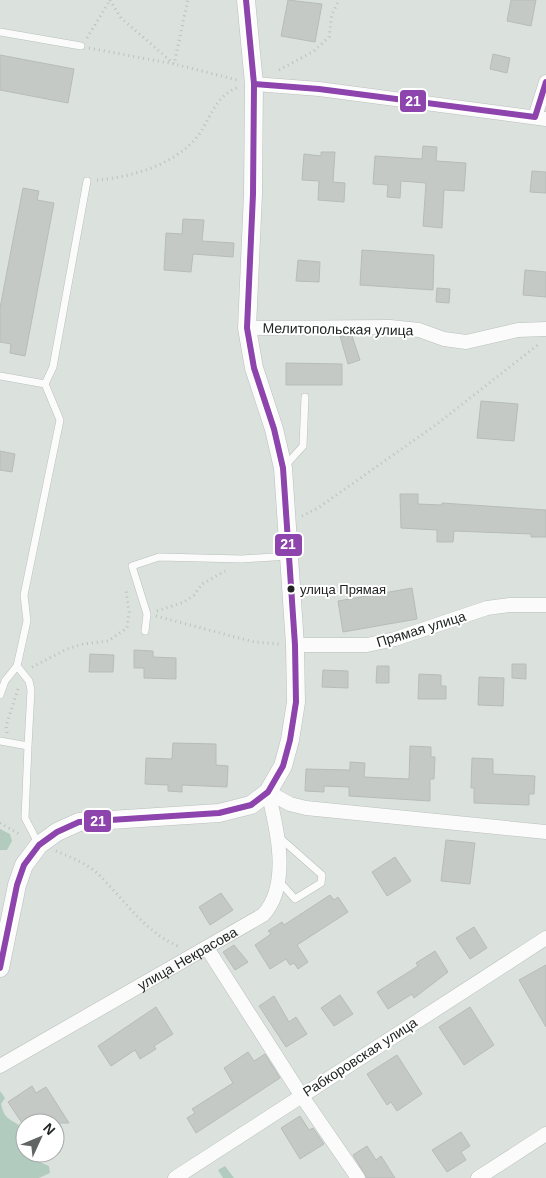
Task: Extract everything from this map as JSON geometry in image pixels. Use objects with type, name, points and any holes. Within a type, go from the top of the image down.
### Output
[{"type":"street","points":[[0,968],[17,885],[24,866],[39,845],[57,832],[79,822],[102,819],[219,813],[251,805],[268,792],[283,766],[290,740],[296,702],[295,645],[283,468],[274,429],[254,368],[247,328],[253,194],[254,84],[246,0]]},
{"type":"street","points":[[254,84],[319,89],[541,118],[546,82]]},
{"type":"street","name":"Мелитопольская улица","points":[[247,328],[390,327],[419,330],[444,339],[466,342],[518,330],[546,329]]},
{"type":"street","name":"Прямая улица","points":[[295,645],[367,645],[395,639],[487,608],[510,605],[546,605]]},
{"type":"street","points":[[268,792],[290,804],[306,808],[546,832]]},
{"type":"street","name":"улица Некрасова","points":[[0,1066],[262,915],[271,906],[278,879],[279,837],[268,792]]},
{"type":"street","name":"Рабкоровская улица","points":[[175,1178],[546,938]]},
{"type":"street","points":[[201,951],[358,1178]]},
{"type":"street","points":[[478,1178],[546,1134]]},
{"type":"lane","points":[[0,32],[81,46]]},
{"type":"lane","points":[[0,696],[5,681],[17,666],[27,621],[24,595],[60,420],[45,384],[53,367],[87,181]]},
{"type":"lane","points":[[0,376],[45,384]]},
{"type":"lane","points":[[283,468],[303,446],[305,397]]},
{"type":"lane","points":[[145,631],[147,614],[132,566],[159,557],[242,558],[290,556]]},
{"type":"lane","points":[[17,666],[29,681],[31,690],[24,818],[39,845]]},
{"type":"lane","points":[[0,741],[28,746]]},
{"type":"lane","points":[[278,879],[295,898],[321,883],[322,875],[279,837]]},
{"type":"path","points":[[174,64],[121,18],[110,0],[81,46],[174,64],[254,84]]},
{"type":"path","points":[[174,64],[188,0]]},
{"type":"path","points":[[87,181],[120,178],[181,154],[200,133],[209,114],[223,95],[236,88],[254,84],[314,51],[329,37],[332,14],[338,0]]},
{"type":"path","points":[[288,524],[318,508],[364,477],[437,424],[546,339]]},
{"type":"path","points":[[147,614],[184,602],[194,595],[202,584],[242,558]]},
{"type":"path","points":[[9,742],[6,726],[24,674],[36,664],[67,649],[83,644],[108,641],[127,628],[129,612],[126,588]]},
{"type":"path","points":[[147,614],[254,642],[295,645]]},
{"type":"path","points":[[0,830],[3,835],[0,850]]},
{"type":"path","points":[[39,845],[72,857],[96,872],[147,927],[176,945],[201,951]]},
{"type":"green space","points":[[0,829],[10,834],[12,841],[7,850],[0,850]]},
{"type":"green space","points":[[0,1091],[5,1098],[1,1104],[4,1113],[15,1123],[15,1163],[42,1163],[49,1166],[50,1173],[39,1178],[0,1178]]},
{"type":"green space","points":[[225,1166],[234,1178],[223,1178],[218,1170]]},
{"type":"building","points":[[288,0],[322,4],[315,42],[281,36]]},
{"type":"building","points":[[511,0],[536,0],[531,26],[507,21]]},
{"type":"building","points":[[493,54],[510,58],[507,73],[490,69]]},
{"type":"building","points":[[0,55],[74,69],[68,103],[0,90]]},
{"type":"building","points":[[423,146],[437,147],[436,161],[466,163],[464,191],[444,190],[442,228],[423,226],[426,183],[401,181],[400,198],[387,197],[388,185],[373,184],[375,156],[422,159]]},
{"type":"building","points":[[321,152],[335,152],[333,182],[345,183],[344,202],[318,200],[319,181],[302,180],[304,154],[321,156]]},
{"type":"building","points":[[532,171],[546,172],[546,193],[530,192]]},
{"type":"building","points":[[23,188],[39,191],[37,200],[54,203],[25,356],[10,353],[11,344],[0,342],[0,308]]},
{"type":"building","points":[[183,219],[204,220],[202,241],[234,243],[233,257],[193,254],[191,272],[164,270],[166,233],[182,234]]},
{"type":"building","points":[[362,250],[434,255],[433,290],[360,285]]},
{"type":"building","points":[[298,260],[320,262],[319,282],[296,281]]},
{"type":"building","points":[[525,270],[546,272],[546,297],[523,295]]},
{"type":"building","points":[[437,288],[450,289],[449,303],[436,302]]},
{"type":"building","points":[[340,336],[352,336],[360,360],[348,364]]},
{"type":"building","points":[[286,363],[342,364],[342,385],[286,385]]},
{"type":"building","points":[[481,401],[518,404],[514,441],[477,438]]},
{"type":"building","points":[[0,451],[15,454],[12,472],[0,470]]},
{"type":"building","points":[[400,494],[418,494],[418,504],[442,505],[442,503],[546,510],[546,537],[531,537],[531,534],[454,531],[453,542],[437,542],[437,530],[401,528]]},
{"type":"building","points":[[412,588],[417,619],[343,632],[338,601]]},
{"type":"building","points":[[134,650],[153,651],[153,657],[176,658],[176,679],[144,678],[144,668],[134,668]]},
{"type":"building","points":[[90,654],[114,655],[113,672],[89,672]]},
{"type":"building","points":[[512,664],[526,664],[526,679],[512,678]]},
{"type":"building","points":[[377,666],[389,666],[389,683],[376,683]]},
{"type":"building","points":[[323,670],[348,671],[348,688],[322,687]]},
{"type":"building","points":[[419,674],[441,675],[441,686],[446,686],[446,699],[418,699]]},
{"type":"building","points":[[479,677],[504,678],[503,706],[478,705]]},
{"type":"building","points":[[173,743],[216,744],[216,765],[228,766],[227,787],[182,785],[182,792],[168,791],[168,785],[145,784],[146,758],[172,759]]},
{"type":"building","points":[[410,746],[431,747],[431,757],[435,757],[434,779],[430,779],[430,801],[349,796],[349,787],[324,786],[324,792],[305,791],[306,769],[350,770],[350,762],[365,763],[364,777],[409,779]]},
{"type":"building","points":[[472,758],[493,759],[493,774],[535,776],[534,794],[529,794],[529,805],[474,803],[474,788],[471,788]]},
{"type":"building","points":[[446,840],[475,843],[470,884],[441,881]]},
{"type":"building","points":[[395,857],[411,881],[387,896],[372,872]]},
{"type":"building","points":[[221,893],[233,910],[210,925],[199,907]]},
{"type":"building","points":[[330,895],[334,900],[338,897],[348,912],[297,945],[308,962],[298,969],[294,963],[290,965],[286,959],[270,969],[255,945],[271,934],[268,931],[282,922],[284,925]]},
{"type":"building","points":[[474,927],[487,948],[470,959],[456,938]]},
{"type":"building","points":[[234,945],[248,962],[235,970],[223,952]]},
{"type":"building","points":[[435,951],[448,972],[414,998],[412,994],[388,1009],[377,992],[418,966],[416,963]]},
{"type":"building","points":[[546,965],[546,1027],[519,980]]},
{"type":"building","points":[[340,995],[353,1014],[334,1026],[321,1008]]},
{"type":"building","points":[[274,996],[289,1022],[296,1017],[307,1034],[286,1047],[259,1006]]},
{"type":"building","points":[[156,1007],[173,1034],[154,1046],[156,1049],[140,1059],[135,1050],[111,1066],[98,1046]]},
{"type":"building","points":[[470,1007],[494,1045],[464,1065],[439,1027]]},
{"type":"building","points":[[248,1052],[254,1061],[265,1054],[280,1078],[196,1133],[187,1118],[195,1113],[192,1109],[233,1083],[224,1068]]},
{"type":"building","points":[[397,1055],[422,1094],[397,1111],[391,1102],[387,1105],[367,1074]]},
{"type":"building","points":[[32,1086],[36,1093],[46,1087],[63,1113],[15,1113],[8,1102]]},
{"type":"building","points":[[300,1116],[309,1130],[313,1128],[324,1144],[300,1159],[281,1128]]},
{"type":"building","points":[[461,1132],[470,1146],[461,1152],[466,1160],[447,1172],[432,1150]]},
{"type":"building","points":[[367,1146],[376,1160],[381,1156],[395,1178],[367,1178],[353,1155]]},
{"type":"transit line","name":"21","points":[[0,968],[17,885],[24,865],[39,845],[57,832],[79,822],[219,813],[251,805],[268,792],[283,766],[290,740],[296,702],[295,645],[283,468],[274,429],[254,368],[247,328],[253,194],[254,84],[246,0]]},
{"type":"transit line","name":"21","points":[[254,84],[319,89],[535,117],[546,82]]},
{"type":"place","name":"улица Прямая","points":[[291,589]]}]
